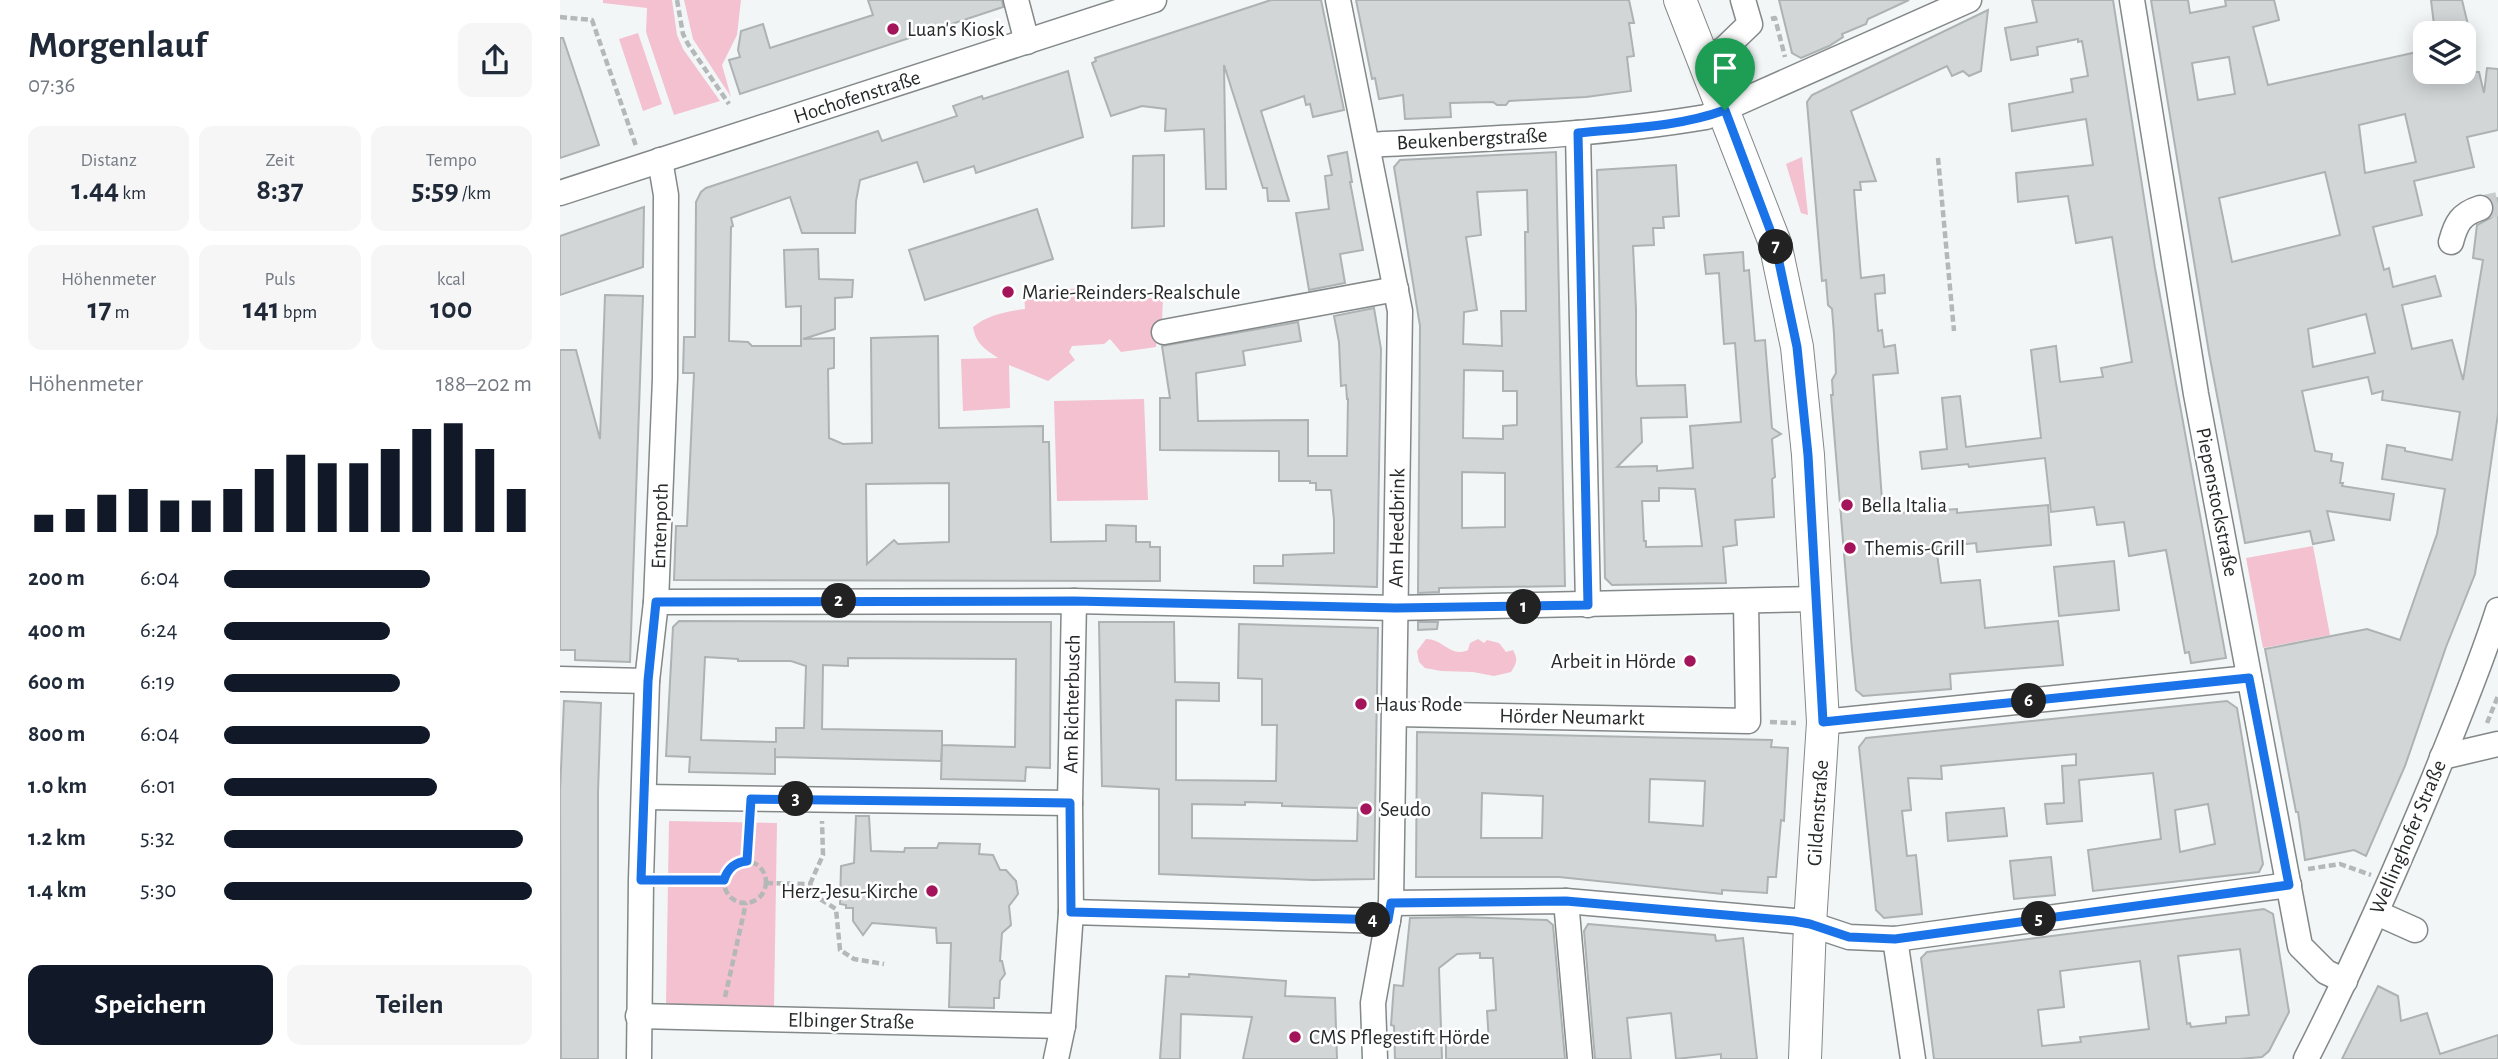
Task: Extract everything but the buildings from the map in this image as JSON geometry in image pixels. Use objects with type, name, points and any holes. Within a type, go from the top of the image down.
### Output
[{"type":"main road","name":"Gildenstraße","points":[[1680,0],[1775,243],[1797,347],[1808,455],[1823,722],[1810,924],[1805,1059]]},
{"type":"street","points":[[1016,0],[1027,42]]},
{"type":"street","name":"Hochofenstraße","points":[[560,193],[1154,0]]},
{"type":"street","name":"Am Heedbrink","points":[[1338,0],[1400,311],[1395,714],[1389,912],[1373,1003],[1375,1059]]},
{"type":"street","name":"Beukenbergstraße","points":[[1368,145],[1578,133],[1706,117],[1969,0]]},
{"type":"street","name":"Piepenstockstraße","points":[[2132,0],[2196,394],[2300,946],[2326,972],[2345,981]]},
{"type":"street","points":[[1704,57],[1723,50],[1746,12]]},
{"type":"street","points":[[1578,133],[1588,605]]},
{"type":"street","name":"Entenpoth","points":[[639,1059],[641,880],[648,681],[656,602],[666,365],[666,195],[651,163]]},
{"type":"street","points":[[2451,242],[2456,223],[2467,212],[2480,208]]},
{"type":"street","points":[[1164,332],[1396,289]]},
{"type":"street","points":[[656,602],[1074,601],[1396,608],[1817,599]]},
{"type":"street","name":"Am Richterbusch","points":[[1056,1059],[1063,1026],[1071,912],[1074,601]]},
{"type":"street","points":[[1746,602],[1748,722]]},
{"type":"street","name":"Wellinghofer Straße","points":[[2306,1059],[2377,913],[2496,624]]},
{"type":"street","points":[[1823,722],[2249,678]]},
{"type":"street","points":[[560,679],[648,681]]},
{"type":"street","name":"Hörder Neumarkt","points":[[1395,714],[1748,722]]},
{"type":"street","points":[[2442,757],[2498,744]]},
{"type":"street","points":[[644,797],[1070,803]]},
{"type":"street","points":[[1071,912],[1389,912],[1566,901],[1810,924],[1849,937],[1895,939],[2288,879]]},
{"type":"street","points":[[1566,901],[1580,1059]]},
{"type":"street","points":[[2377,913],[2415,930]]},
{"type":"street","points":[[1895,939],[1913,1059]]},
{"type":"street","name":"Elbinger Straße","points":[[638,1016],[1063,1026]]},
{"type":"path","points":[[677,0],[683,34],[729,104]]},
{"type":"path","points":[[1746,12],[1775,18],[1791,80]]},
{"type":"path","points":[[560,17],[592,20],[651,163]]},
{"type":"path","points":[[1938,158],[1954,331]]},
{"type":"path","points":[[1748,722],[1823,722]]},
{"type":"path","points":[[747,861],[751,799]]},
{"type":"path","points":[[810,884],[822,855],[821,799]]},
{"type":"path","points":[[747,861],[763,871],[766,883],[762,895],[746,903],[730,897],[724,880],[729,868],[747,861]]},
{"type":"path","points":[[2288,879],[2340,864],[2353,869]]},
{"type":"path","points":[[641,880],[724,880]]},
{"type":"path","points":[[766,883],[810,884]]},
{"type":"path","points":[[810,884],[817,897],[836,909],[840,950],[854,959],[884,964]]},
{"type":"path","points":[[720,1018],[746,903]]},
{"type":"shaded area","points":[[603,0],[672,0],[677,35],[683,49],[720,101],[674,115],[646,32],[647,8],[603,3]]},
{"type":"shaded area","points":[[684,0],[741,0],[737,35],[722,65],[731,97],[693,39]]},
{"type":"shaded area","points":[[638,33],[662,104],[643,111],[619,39]]},
{"type":"shaded area","points":[[1802,157],[1808,215],[1801,213],[1786,164]]},
{"type":"shaded area","points":[[1098,287],[1098,292],[1116,291],[1117,299],[1163,298],[1162,321],[1157,333],[1156,347],[1121,352],[1110,339],[1104,344],[1072,346],[1069,352],[1075,360],[1048,381],[1009,365],[1010,408],[963,411],[961,359],[998,358],[979,342],[973,327],[998,314],[1025,309],[1024,292]]},
{"type":"shaded area","points":[[1144,399],[1148,500],[1057,501],[1054,401]]},
{"type":"shaded area","points":[[2313,546],[2330,635],[2263,648],[2246,558]]},
{"type":"shaded area","points":[[1426,639],[1457,652],[1468,650],[1470,643],[1478,639],[1484,643],[1487,640],[1499,643],[1506,652],[1513,650],[1516,663],[1511,672],[1494,676],[1425,668],[1419,662],[1417,651]]},
{"type":"shaded area","points":[[669,821],[777,823],[774,1006],[666,1004]]},
{"type":"tunnel","points":[[2480,208],[2498,204]]},
{"type":"place","name":"Luan's Kiosk","points":[[893,29]]},
{"type":"place","name":"Marie-Reinders-Realschule","points":[[1008,292]]},
{"type":"place","name":"Bella Italia","points":[[1847,505]]},
{"type":"place","name":"Themis-Grill","points":[[1850,548]]},
{"type":"place","name":"Arbeit in Hörde","points":[[1690,661]]},
{"type":"place","name":"Haus Rode","points":[[1361,704]]},
{"type":"place","name":"Seudo","points":[[1366,809]]},
{"type":"place","name":"Herz-Jesu-Kirche","points":[[932,891]]},
{"type":"place","name":"CMS Pflegestift Hörde","points":[[1295,1037]]},
{"type":"route","points":[[1725,110],[1775,243],[1797,347],[1808,455],[1823,722],[2249,678],[2289,885],[1895,939],[1849,937],[1794,921],[1566,901],[1391,903],[1388,920],[1071,912],[1070,803],[751,799],[747,861],[729,868],[724,880],[641,880],[648,681],[656,602],[1074,601],[1396,608],[1588,605],[1578,133],[1662,124],[1706,117],[1725,110]]}]
